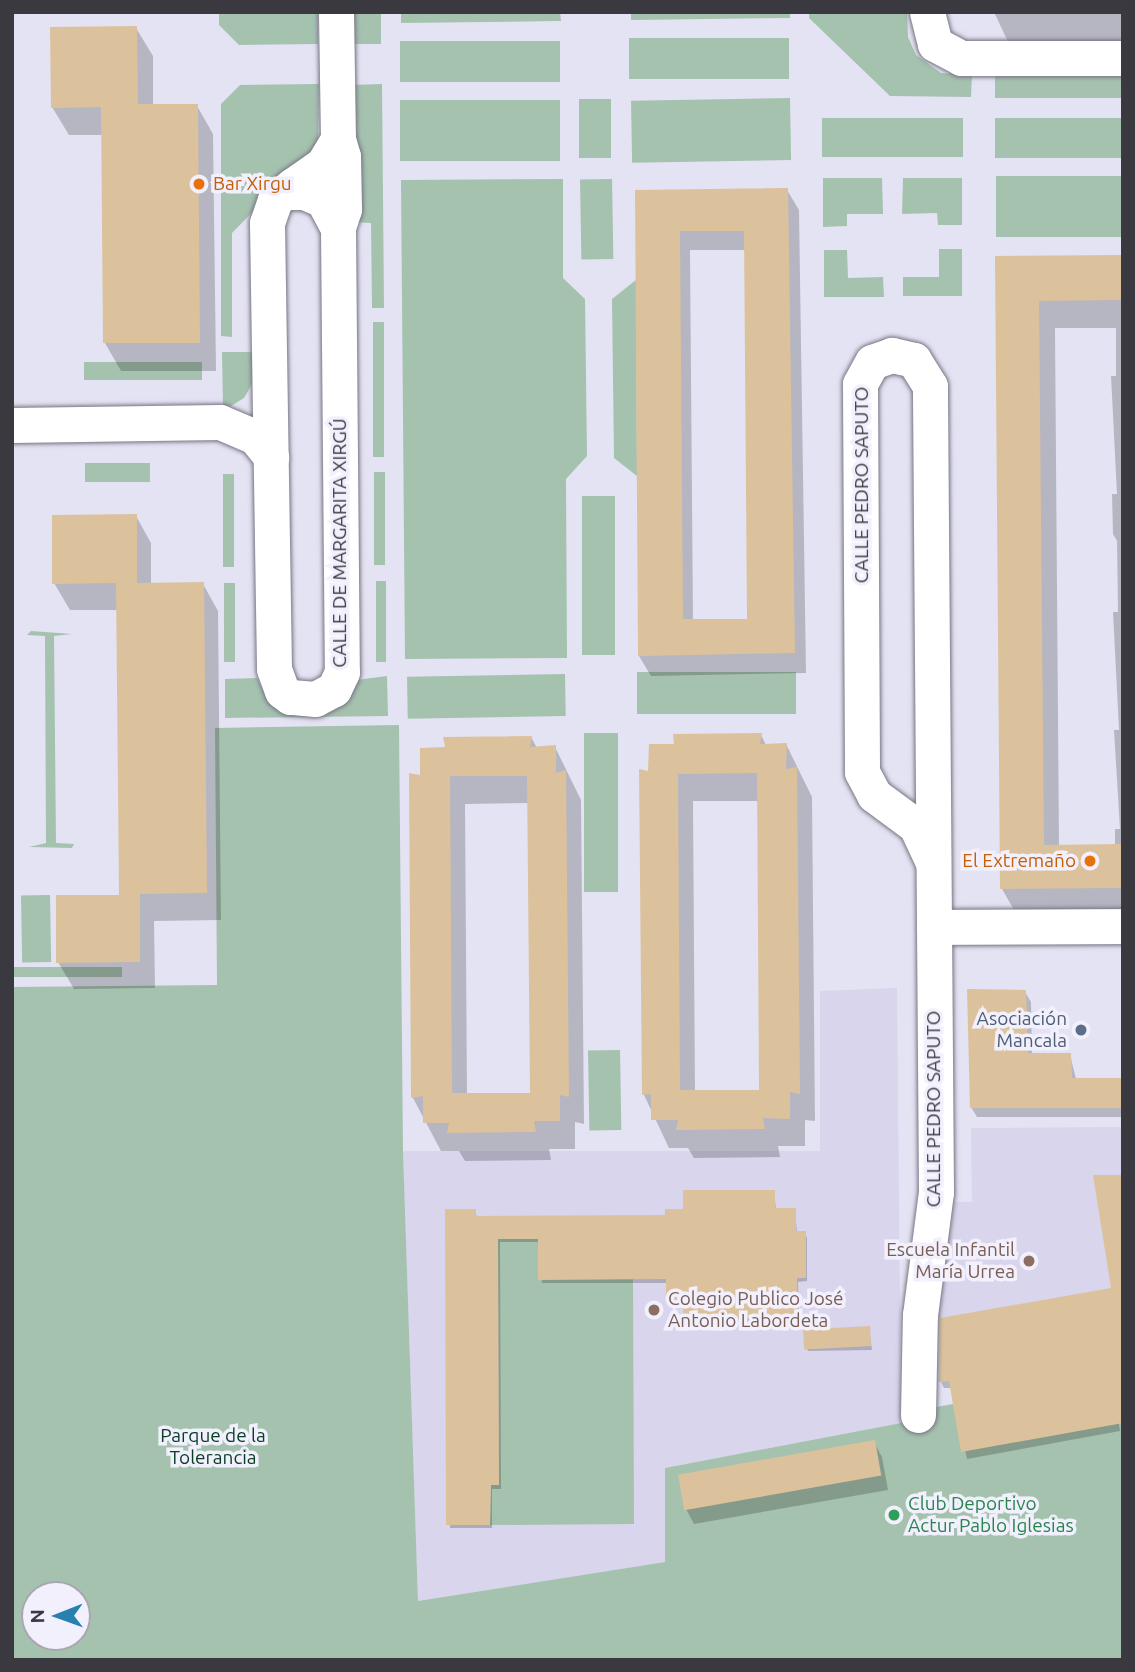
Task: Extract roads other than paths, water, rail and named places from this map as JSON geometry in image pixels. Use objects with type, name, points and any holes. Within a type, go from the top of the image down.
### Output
[{"type":"street","name":"CALLE DE MARGARITA XIRGÚ","points":[[335,14],[338,139],[343,156],[344,209],[338,229],[342,659],[334,690],[314,699],[290,697],[276,681],[267,223],[271,206],[323,164],[338,139]]},
{"type":"street","points":[[931,28],[961,58],[1123,58]]},
{"type":"street","name":"CALLE DE MARGARITA XIRGÚ","points":[[285,192],[304,192],[323,200],[338,229]]},
{"type":"street","name":"CALLE PEDRO SAPUTO","points":[[918,1415],[920,1315],[936,1192],[930,386],[914,360],[892,355],[872,362],[860,384],[862,772],[874,794],[916,826],[933,863]]},
{"type":"street","points":[[220,422],[253,406],[264,393],[271,375]]},
{"type":"street","points":[[12,425],[220,422],[249,433],[271,457]]},
{"type":"street","points":[[889,804],[916,795],[934,767]]},
{"type":"street","points":[[934,928],[1123,926]]},
{"type":"place","name":"Bar Xirgu","points":[[199,184]]},
{"type":"place","name":"El Extremaño","points":[[1090,861]]},
{"type":"place","name":"Asociación Mancala","points":[[1081,1030]]},
{"type":"place","name":"Escuela Infantil María Urrea","points":[[1029,1261]]},
{"type":"place","name":"Colegio Publico José Antonio Labordeta","points":[[654,1310]]},
{"type":"place","name":"Club Deportivo Actur Pablo Iglesias","points":[[894,1515]]},
{"type":"park label","name":"Parque de la Tolerancia","points":[[213,1447]]}]
